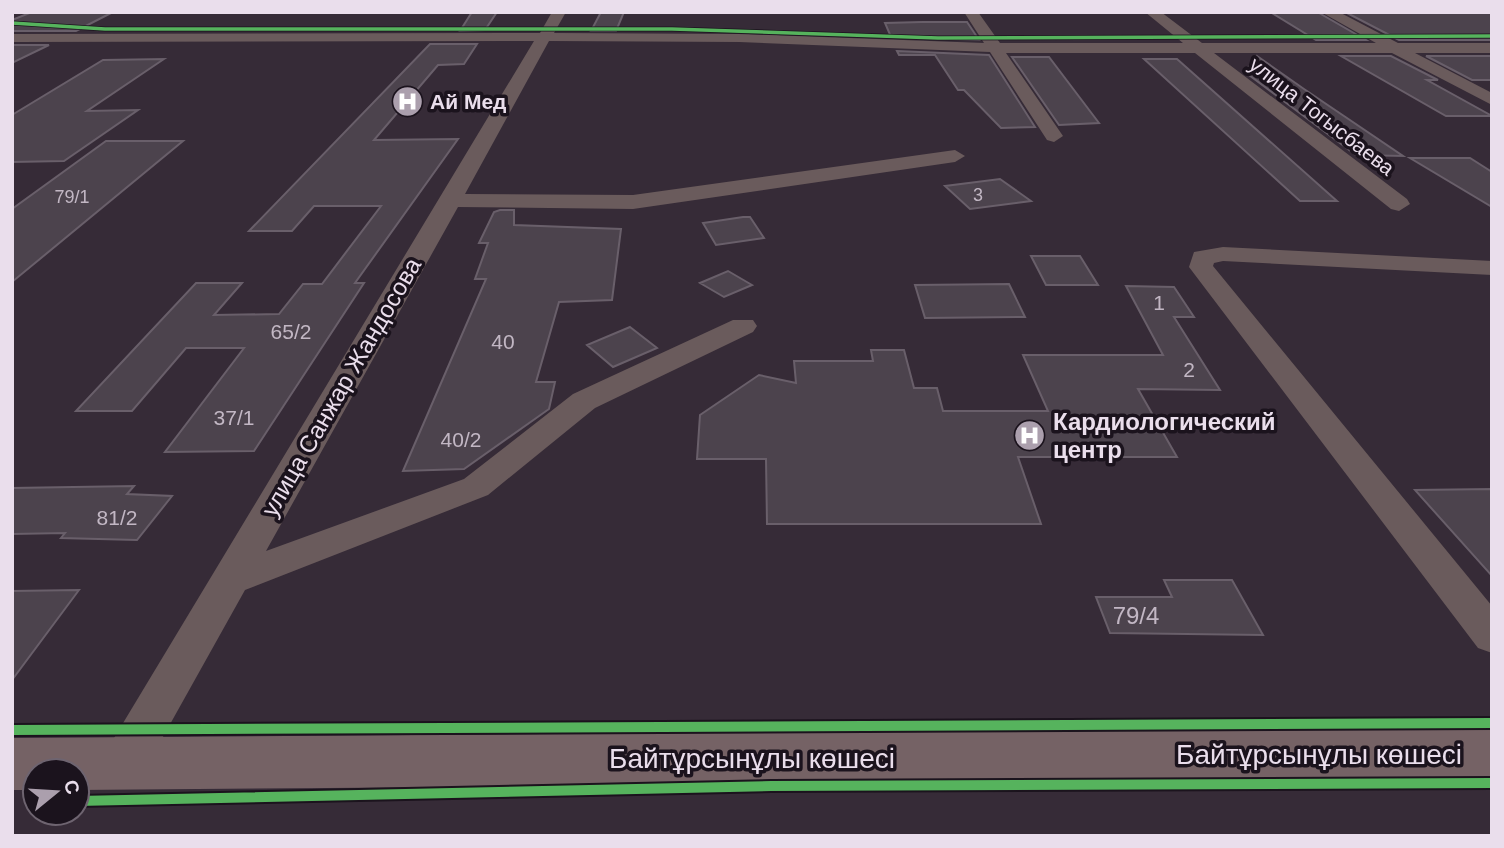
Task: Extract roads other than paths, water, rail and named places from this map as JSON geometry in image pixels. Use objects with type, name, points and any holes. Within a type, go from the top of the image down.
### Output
[{"type":"main road","name":"Байтұрсынұлы көшесі","points":[[12,764],[1492,753]]},
{"type":"street","points":[[971,12],[1054,136]]},
{"type":"street","name":"улица Тогысбаева","points":[[1152,12],[1399,204]]},
{"type":"street","points":[[1328,12],[1492,100]]},
{"type":"street","points":[[12,38],[551,25],[739,38],[994,48],[1492,48]]},
{"type":"street","name":"улица Санжар Жандосова","points":[[124,763],[551,25]]},
{"type":"street","points":[[449,200],[633,202],[955,156]]},
{"type":"street","points":[[1492,268],[1223,254],[1203,257],[1201,267],[1492,636]]},
{"type":"street","points":[[230,580],[476,487],[565,412],[743,326]]},
{"type":"place","name":"Ай Мед","points":[[407,101]]},
{"type":"place","name":"Кардиологический центр","points":[[1030,435]]}]
